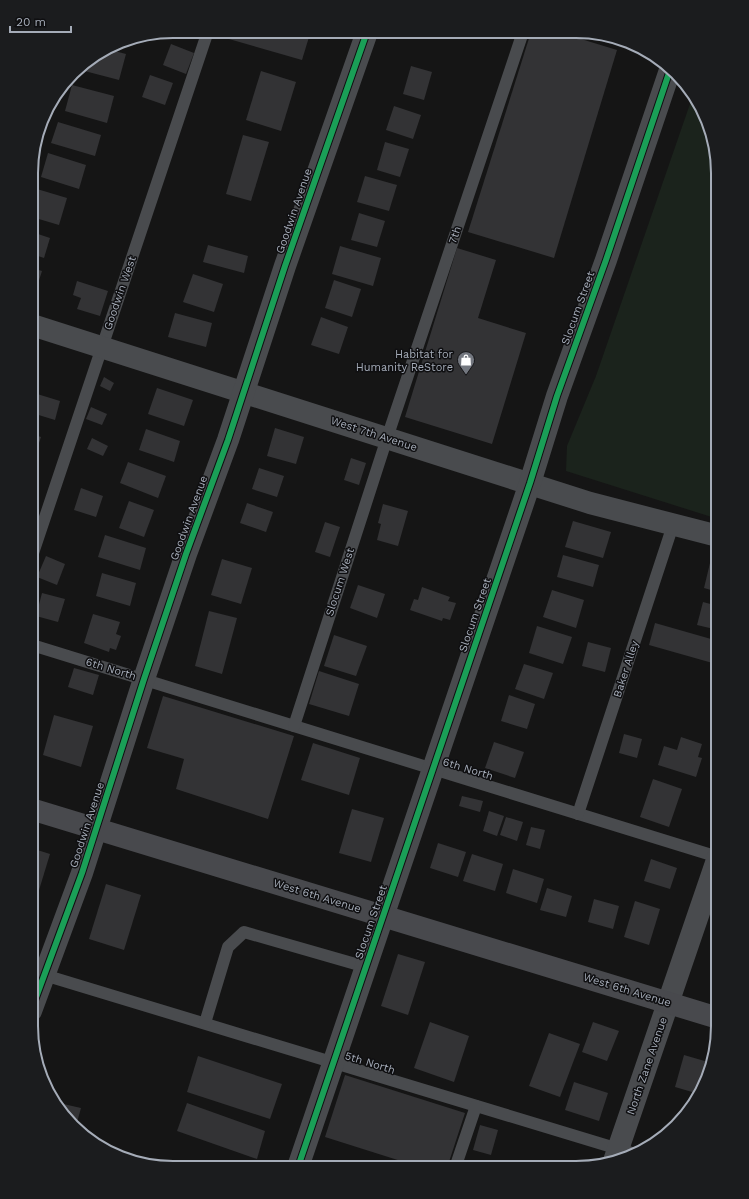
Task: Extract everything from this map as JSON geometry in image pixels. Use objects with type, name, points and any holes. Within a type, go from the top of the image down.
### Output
[{"type":"street","name":"Goodwin Avenue","points":[[38,971],[82,873],[186,554],[228,440],[288,259],[365,38]]},
{"type":"street","name":"Slocum Street","points":[[300,1161],[434,769],[530,483],[557,396],[606,260],[669,74]]},
{"type":"street","name":"West 7th Avenue","points":[[38,327],[590,502],[711,534]]},
{"type":"street","name":"West 6th Avenue","points":[[38,811],[711,1016]]},
{"type":"street","name":"North Zane Avenue","points":[[622,1153],[669,1003],[711,878]]},
{"type":"lane","name":"Goodwin West","points":[[38,538],[206,38]]},
{"type":"lane","name":"7th","points":[[387,438],[521,38]]},
{"type":"lane","name":"Slocum West","points":[[294,726],[387,438]]},
{"type":"lane","name":"Baker Alley","points":[[578,814],[674,525]]},
{"type":"lane","name":"6th North","points":[[38,647],[711,855]]},
{"type":"lane","points":[[205,1022],[228,947],[244,932],[366,967]]},
{"type":"lane","name":"5th North","points":[[38,973],[205,1022],[476,1106],[621,1154]]},
{"type":"lane","points":[[457,1161],[476,1106]]},
{"type":"shaded area","points":[[691,102],[704,129],[710,155],[711,173],[711,517],[566,471],[567,446],[596,376]]},
{"type":"building","points":[[229,38],[309,38],[302,60]]},
{"type":"building","points":[[529,38],[578,38],[617,50],[554,258],[468,232]]},
{"type":"building","points":[[171,44],[194,53],[186,74],[163,65]]},
{"type":"building","points":[[115,51],[126,54],[119,80],[84,71],[105,56]]},
{"type":"building","points":[[411,66],[432,72],[424,100],[403,94]]},
{"type":"building","points":[[261,71],[296,82],[281,131],[246,120]]},
{"type":"building","points":[[150,75],[173,83],[165,105],[142,97]]},
{"type":"building","points":[[72,85],[114,96],[107,123],[65,111]]},
{"type":"building","points":[[394,106],[421,115],[413,139],[386,130]]},
{"type":"building","points":[[58,122],[101,135],[95,156],[51,143]]},
{"type":"building","points":[[243,135],[269,142],[251,201],[226,194]]},
{"type":"building","points":[[385,142],[409,149],[400,177],[377,170]]},
{"type":"building","points":[[48,153],[86,165],[79,189],[41,177]]},
{"type":"building","points":[[365,176],[397,185],[389,211],[357,202]]},
{"type":"building","points":[[38,189],[67,198],[59,225],[38,219]]},
{"type":"building","points":[[359,213],[385,221],[377,247],[351,240]]},
{"type":"building","points":[[38,234],[50,238],[44,258],[38,256]]},
{"type":"building","points":[[208,245],[248,256],[244,273],[203,262]]},
{"type":"building","points":[[340,246],[381,258],[373,286],[332,274]]},
{"type":"building","name":"Habitat for Humanity ReStore","points":[[457,248],[496,260],[478,318],[526,333],[492,444],[405,417]]},
{"type":"building","points":[[38,270],[42,271],[38,284]]},
{"type":"building","points":[[193,274],[223,284],[214,312],[183,302]]},
{"type":"building","points":[[334,280],[361,289],[352,317],[325,308]]},
{"type":"building","points":[[77,281],[108,291],[100,316],[77,309],[81,298],[73,295]]},
{"type":"building","points":[[175,313],[212,323],[206,347],[168,337]]},
{"type":"building","points":[[321,317],[348,327],[339,354],[311,345]]},
{"type":"building","points":[[104,377],[114,383],[110,391],[100,386]]},
{"type":"building","points":[[157,388],[193,400],[184,426],[148,414]]},
{"type":"building","points":[[38,394],[60,401],[55,420],[38,415]]},
{"type":"building","points":[[91,407],[107,414],[102,425],[86,419]]},
{"type":"building","points":[[275,428],[304,437],[296,464],[267,456]]},
{"type":"building","points":[[146,429],[180,441],[174,462],[139,450]]},
{"type":"building","points":[[38,436],[41,437],[38,446]]},
{"type":"building","points":[[92,438],[108,446],[103,456],[87,449]]},
{"type":"building","points":[[351,458],[366,463],[359,485],[344,480]]},
{"type":"building","points":[[128,462],[166,476],[158,498],[120,483]]},
{"type":"building","points":[[259,468],[284,476],[277,497],[252,489]]},
{"type":"building","points":[[81,488],[103,496],[96,517],[74,510]]},
{"type":"building","points":[[129,501],[154,510],[144,537],[119,528]]},
{"type":"building","points":[[247,503],[273,512],[266,532],[240,523]]},
{"type":"building","points":[[383,504],[408,511],[398,546],[377,540],[381,524],[378,523]]},
{"type":"building","points":[[573,521],[611,532],[603,558],[565,547]]},
{"type":"building","points":[[325,522],[340,527],[330,557],[315,552]]},
{"type":"building","points":[[105,535],[146,548],[140,570],[98,557]]},
{"type":"building","points":[[563,555],[599,565],[593,587],[557,577]]},
{"type":"building","points":[[46,556],[65,564],[57,585],[38,577]]},
{"type":"building","points":[[222,559],[252,568],[241,604],[211,595]]},
{"type":"building","points":[[710,563],[711,563],[711,590],[704,588]]},
{"type":"building","points":[[102,573],[136,583],[130,606],[96,596]]},
{"type":"building","points":[[358,585],[385,594],[377,618],[350,608]]},
{"type":"building","points":[[422,587],[450,597],[448,601],[456,603],[450,620],[443,618],[442,621],[410,610],[414,599],[418,600]]},
{"type":"building","points":[[552,590],[584,600],[576,628],[543,617]]},
{"type":"building","points":[[42,593],[65,599],[58,622],[38,617],[38,608]]},
{"type":"building","points":[[703,602],[711,604],[711,628],[697,625]]},
{"type":"building","points":[[209,611],[237,618],[222,674],[195,666]]},
{"type":"building","points":[[93,614],[120,622],[116,634],[121,636],[116,650],[110,648],[109,652],[84,643]]},
{"type":"building","points":[[655,623],[711,639],[711,663],[649,645]]},
{"type":"building","points":[[537,626],[572,637],[563,664],[529,653]]},
{"type":"building","points":[[334,635],[367,646],[356,676],[324,666]]},
{"type":"building","points":[[588,642],[611,648],[605,672],[582,666]]},
{"type":"building","points":[[524,664],[553,673],[544,699],[515,689]]},
{"type":"building","points":[[74,668],[99,675],[93,695],[68,687]]},
{"type":"building","points":[[319,671],[359,684],[349,716],[309,704]]},
{"type":"building","points":[[509,695],[535,704],[527,729],[501,721]]},
{"type":"building","points":[[163,696],[294,736],[268,819],[176,789],[184,759],[147,748]]},
{"type":"building","points":[[54,715],[93,726],[81,767],[43,755]]},
{"type":"building","points":[[624,734],[642,739],[637,758],[619,753]]},
{"type":"building","points":[[681,737],[702,744],[698,757],[702,758],[696,777],[658,765],[664,746],[677,750]]},
{"type":"building","points":[[494,742],[524,752],[515,778],[485,768]]},
{"type":"building","points":[[313,743],[360,758],[349,795],[301,780]]},
{"type":"building","points":[[653,779],[682,789],[669,827],[640,817]]},
{"type":"building","points":[[462,796],[483,801],[480,812],[459,806]]},
{"type":"building","points":[[352,809],[384,818],[371,862],[339,853]]},
{"type":"building","points":[[489,811],[504,816],[497,836],[483,831]]},
{"type":"building","points":[[506,817],[523,822],[517,841],[500,835]]},
{"type":"building","points":[[531,827],[545,830],[540,849],[526,845]]},
{"type":"building","points":[[438,843],[466,852],[458,877],[430,868]]},
{"type":"building","points":[[38,850],[50,854],[38,893]]},
{"type":"building","points":[[472,854],[503,864],[495,891],[463,881]]},
{"type":"building","points":[[651,859],[677,868],[670,889],[644,881]]},
{"type":"building","points":[[513,869],[544,879],[537,903],[506,893]]},
{"type":"building","points":[[106,884],[141,895],[124,950],[89,939]]},
{"type":"building","points":[[547,888],[572,896],[566,917],[540,910]]},
{"type":"building","points":[[594,899],[619,906],[613,929],[588,922]]},
{"type":"building","points":[[635,901],[660,909],[649,945],[624,937]]},
{"type":"building","points":[[398,954],[425,962],[408,1015],[381,1006]]},
{"type":"building","points":[[430,1022],[469,1036],[454,1082],[414,1068]]},
{"type":"building","points":[[593,1022],[619,1031],[607,1061],[582,1052]]},
{"type":"building","points":[[549,1033],[580,1044],[560,1097],[529,1086]]},
{"type":"building","points":[[684,1055],[706,1061],[701,1078],[694,1092],[675,1087]]},
{"type":"building","points":[[198,1056],[282,1084],[270,1119],[187,1092]]},
{"type":"building","points":[[345,1075],[465,1113],[449,1161],[401,1161],[325,1137]]},
{"type":"building","points":[[574,1082],[608,1093],[599,1121],[565,1110]]},
{"type":"building","points":[[187,1103],[265,1131],[257,1159],[177,1131]]},
{"type":"building","points":[[63,1104],[81,1108],[77,1122]]},
{"type":"building","points":[[480,1125],[498,1130],[491,1155],[473,1150]]},
{"type":"cycle path","points":[[38,992],[82,873],[186,554],[228,440],[285,266],[365,38]]},
{"type":"cycle path","points":[[300,1161],[530,483],[557,396],[606,260],[669,74]]},
{"type":"place","name":"Habitat for Humanity ReStore","points":[[466,375]]}]
